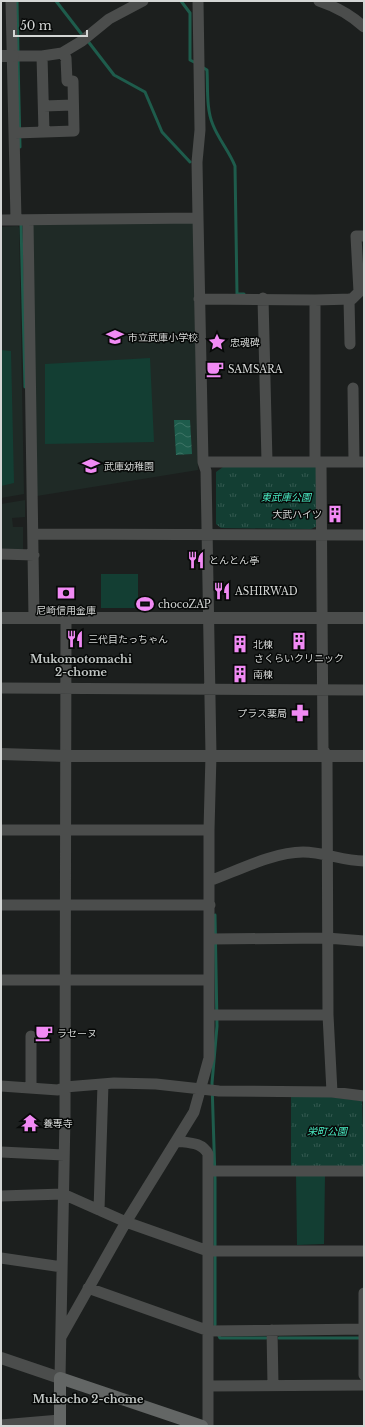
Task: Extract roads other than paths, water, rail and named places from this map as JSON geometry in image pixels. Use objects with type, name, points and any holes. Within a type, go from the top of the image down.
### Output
[{"type":"main road","points":[[60,1423],[60,1378],[202,1426]]},
{"type":"street","points":[[11,1],[7,56],[15,133],[16,220]]},
{"type":"street","points":[[7,56],[42,56],[62,53],[82,41],[109,19],[143,1]]},
{"type":"street","points":[[60,1337],[126,1222],[194,1112],[202,1089],[209,1058],[211,939],[209,881],[211,755],[210,617],[199,299],[197,162],[200,130],[198,1]]},
{"type":"street","points":[[319,1],[350,15],[364,27]]},
{"type":"street","points":[[15,133],[74,131],[73,80],[66,81],[66,58],[62,53]]},
{"type":"street","points":[[42,56],[44,132]]},
{"type":"street","points":[[44,106],[73,105]]},
{"type":"street","points":[[1,220],[28,221],[198,218]]},
{"type":"street","points":[[28,221],[34,534],[34,618]]},
{"type":"street","points":[[199,299],[352,299],[359,292],[356,236],[364,236]]},
{"type":"street","points":[[264,298],[267,462]]},
{"type":"street","points":[[349,299],[350,344]]},
{"type":"street","points":[[315,300],[318,461],[323,535],[323,749],[327,756],[328,1015],[332,1092]]},
{"type":"street","points":[[204,462],[359,462],[353,388]]},
{"type":"street","points":[[34,534],[208,536],[364,535]]},
{"type":"street","points":[[1,554],[34,555]]},
{"type":"street","points":[[1,618],[364,618]]},
{"type":"street","points":[[1,1358],[60,1378],[65,1087],[66,618]]},
{"type":"street","points":[[1,688],[364,690]]},
{"type":"street","points":[[1,754],[66,756],[364,756]]},
{"type":"street","points":[[1,830],[209,830]]},
{"type":"street","points":[[209,881],[276,856],[303,852],[327,854],[364,861]]},
{"type":"street","points":[[1,905],[210,905]]},
{"type":"street","points":[[211,939],[327,938],[364,941]]},
{"type":"street","points":[[1,980],[210,980]]},
{"type":"street","points":[[209,1015],[328,1015]]},
{"type":"street","points":[[30,1036],[31,1088]]},
{"type":"street","points":[[99,1210],[103,1084]]},
{"type":"street","points":[[1,1086],[58,1090],[65,1087],[103,1084],[156,1084],[219,1091],[332,1092],[364,1096]]},
{"type":"street","points":[[176,1140],[200,1145],[205,1148],[212,1171],[213,1252],[209,1331],[208,1426]]},
{"type":"street","points":[[1,1152],[64,1155]]},
{"type":"street","points":[[212,1171],[364,1171]]},
{"type":"street","points":[[1,1196],[63,1194],[126,1222],[213,1252],[364,1252]]},
{"type":"street","points":[[1,1258],[62,1267]]},
{"type":"street","points":[[88,1288],[209,1331],[363,1329]]},
{"type":"street","points":[[364,1293],[364,1375]]},
{"type":"street","points":[[272,1330],[273,1385]]},
{"type":"street","points":[[209,1386],[364,1384]]},
{"type":"street","points":[[1,1425],[60,1423]]},
{"type":"water","points":[[174,420],[190,420],[192,454],[176,455]]},
{"type":"waterway","points":[[17,1],[18,53]]},
{"type":"waterway","points":[[56,1],[83,36]]},
{"type":"waterway","points":[[181,1],[190,13],[190,60],[196,63]]},
{"type":"waterway","points":[[87,40],[114,75],[145,92],[162,132],[190,162]]},
{"type":"waterway","points":[[18,59],[20,147]]},
{"type":"waterway","points":[[202,67],[207,70],[208,105],[211,119],[215,130],[235,166],[237,294],[244,294]]},
{"type":"waterway","points":[[21,223],[25,387]]},
{"type":"waterway","points":[[215,915],[217,1026],[212,1083],[215,1179],[215,1325]]},
{"type":"waterway","points":[[219,1336],[220,1338],[266,1338]]},
{"type":"waterway","points":[[279,1338],[361,1338]]},
{"type":"place","name":"市立武庫小学校","points":[[115,337]]},
{"type":"place","name":"忠魂碑","points":[[217,342]]},
{"type":"place","name":"SAMSARA","points":[[215,369]]},
{"type":"place","name":"武庫幼稚園","points":[[91,466]]},
{"type":"place","name":"大武ハイツ","points":[[335,514]]},
{"type":"place","name":"とんとん亭","points":[[196,560]]},
{"type":"place","name":"ASHIRWAD","points":[[222,591]]},
{"type":"place","name":"尼崎信用金庫","points":[[66,593]]},
{"type":"place","name":"chocoZAP","points":[[145,604]]},
{"type":"place","name":"三代目たっちゃん","points":[[75,639]]},
{"type":"place","name":"さくらいクリニック","points":[[299,641]]},
{"type":"place","name":"北棟","points":[[240,644]]},
{"type":"place","name":"南棟","points":[[240,674]]},
{"type":"place","name":"プラス薬局","points":[[300,713]]},
{"type":"place","name":"ラセーヌ","points":[[44,1033]]},
{"type":"place","name":"養専寺","points":[[30,1123]]},
{"type":"district","name":"Mukomotomachi 2-chome","points":[[81,665]]},
{"type":"district","name":"Mukocho 2-chome","points":[[88,1399]]},
{"type":"park label","name":"東武庫公園","points":[[286,497]]},
{"type":"park label","name":"栄町公園","points":[[327,1131]]}]
